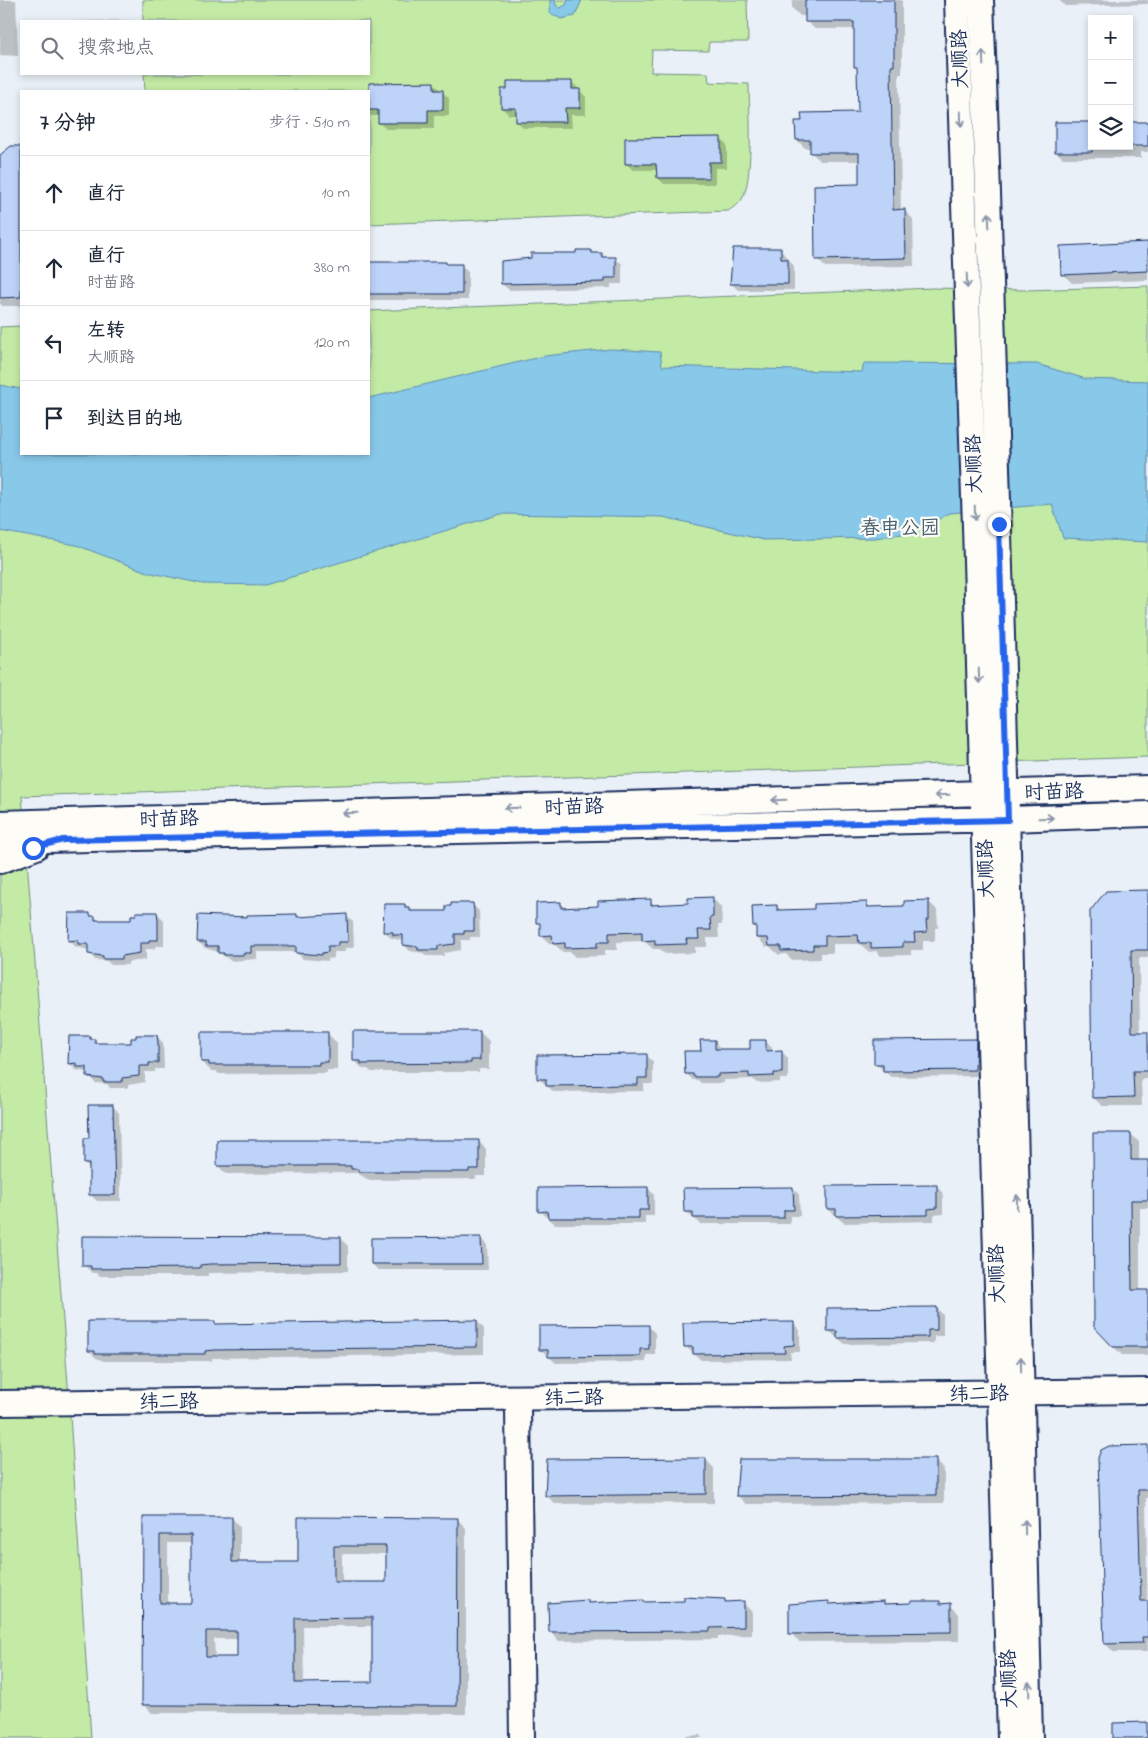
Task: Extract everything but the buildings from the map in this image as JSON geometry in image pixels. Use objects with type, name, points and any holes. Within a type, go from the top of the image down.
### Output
[{"type":"street","name":"大顺路","points":[[957,0],[983,793],[1011,1393],[1030,1738]]},
{"type":"street","name":"大顺路","points":[[981,0],[1008,820],[1011,1393],[1010,1738]]},
{"type":"street","name":"时苗路","points":[[0,842],[63,831],[983,793],[1148,788]]},
{"type":"street","points":[[0,810],[63,831]]},
{"type":"street","name":"时苗路","points":[[0,823],[63,831],[1008,820],[1148,814]]},
{"type":"street","points":[[0,861],[9,855],[63,831]]},
{"type":"street","name":"纬二路","points":[[0,1403],[1148,1391]]},
{"type":"street","points":[[518,1407],[522,1738]]},
{"type":"green space","points":[[143,0],[747,0],[748,42],[709,42],[708,51],[652,50],[651,72],[708,73],[709,82],[749,84],[749,163],[745,193],[739,203],[728,211],[370,224],[370,90],[145,90],[144,75],[370,75],[370,20],[143,20]]},
{"type":"green space","name":"春申公园","points":[[1148,286],[1148,757],[22,796],[68,1384],[91,1738],[0,1738],[0,327],[20,326],[20,455],[370,455],[370,311],[933,288],[1026,290]]},
{"type":"water","points":[[550,0],[555,0],[556,5],[560,8],[566,5],[568,0],[582,0],[575,16],[561,19],[550,13]]},
{"type":"water","points":[[611,349],[660,352],[662,366],[862,372],[864,363],[1037,364],[1086,379],[1148,381],[1148,542],[1063,538],[1052,504],[950,513],[915,532],[875,538],[764,540],[663,517],[501,514],[265,585],[203,584],[147,572],[76,545],[0,531],[0,385],[20,389],[20,455],[370,455],[370,398],[544,356]]},
{"type":"route","points":[[33,848],[63,840],[1008,820],[999,524]]}]
